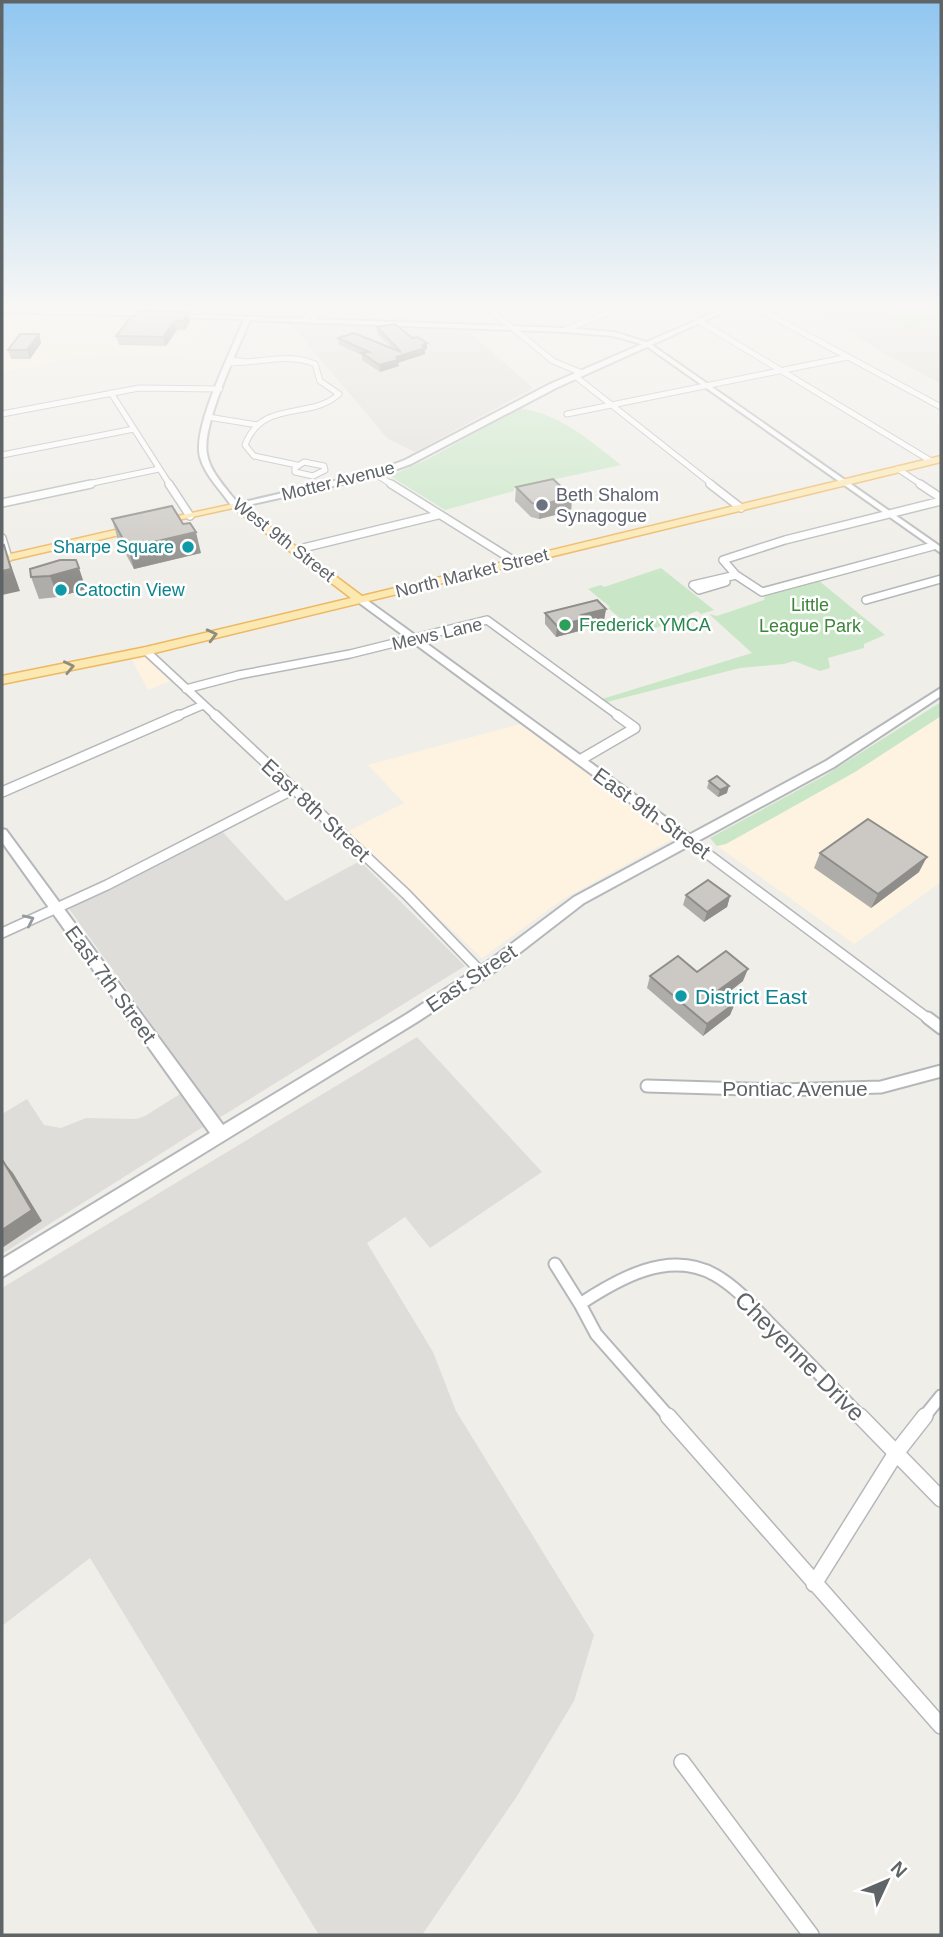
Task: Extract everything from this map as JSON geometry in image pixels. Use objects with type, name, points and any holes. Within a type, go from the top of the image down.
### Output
[{"type":"main road","name":"Motter Avenue","points":[[5,559],[375,474],[408,462],[532,398]]},
{"type":"main road","name":"North Market Street","points":[[2,680],[146,651],[936,460]]},
{"type":"main road","name":"West 9th Street","points":[[235,505],[361,600]]},
{"type":"main road","name":"East Street","points":[[2,1269],[482,973],[579,900],[830,764],[941,692]]},
{"type":"main road","name":"East 7th Street","points":[[2,833],[221,1135]]},
{"type":"street","points":[[2,414],[83,398]]},
{"type":"street","points":[[114,398],[190,516]]},
{"type":"street","name":"West 9th Street","points":[[216,398],[207,419],[202,452],[205,463],[235,505]]},
{"type":"street","points":[[297,465],[294,470],[303,476],[318,474],[325,468],[314,462],[297,465],[276,463],[250,453],[245,444],[246,438],[258,425],[286,409],[326,403],[333,398]]},
{"type":"street","points":[[607,398],[741,508]]},
{"type":"street","points":[[567,414],[644,398]]},
{"type":"street","points":[[725,398],[941,551]]},
{"type":"street","points":[[830,398],[936,460]]},
{"type":"street","points":[[925,398],[941,407]]},
{"type":"street","points":[[207,419],[225,419],[258,425]]},
{"type":"street","points":[[2,455],[134,429]]},
{"type":"street","points":[[2,503],[159,469]]},
{"type":"street","points":[[898,469],[941,500]]},
{"type":"street","points":[[375,474],[516,562]]},
{"type":"street","points":[[933,546],[762,592],[736,575],[723,560],[785,540],[941,500]]},
{"type":"street","points":[[295,550],[438,515]]},
{"type":"street","points":[[2,538],[5,559]]},
{"type":"street","points":[[724,578],[736,575]]},
{"type":"street","points":[[866,600],[941,579]]},
{"type":"street","name":"East 9th Street","points":[[361,600],[941,1028]]},
{"type":"street","name":"Mews Lane","points":[[186,689],[415,639],[487,620],[635,728],[580,760]]},
{"type":"street","name":"East 8th Street","points":[[146,651],[406,894],[482,973]]},
{"type":"street","points":[[2,792],[203,705]]},
{"type":"street","points":[[2,933],[107,885],[294,789]]},
{"type":"street","name":"Pontiac Avenue","points":[[647,1086],[780,1090],[881,1087],[941,1071]]},
{"type":"street","points":[[555,1264],[596,1334],[941,1726]]},
{"type":"street","name":"Cheyenne Drive","points":[[580,1304],[612,1282],[645,1269],[671,1264],[708,1271],[739,1292],[941,1499]]},
{"type":"street","points":[[814,1584],[896,1453],[941,1396]]},
{"type":"street","points":[[682,1762],[811,1935]]},
{"type":"shaded area","points":[[354,398],[514,398],[415,452],[388,439]]},
{"type":"shaded area","points":[[143,655],[170,681],[148,690],[131,658]]},
{"type":"shaded area","points":[[941,716],[941,882],[854,944],[717,846],[726,844],[855,772]]},
{"type":"shaded area","points":[[524,723],[676,837],[563,899],[482,958],[347,832],[404,803],[368,765]]},
{"type":"shaded area","points":[[221,830],[286,901],[360,861],[465,966],[219,1118],[67,906]]},
{"type":"shaded area","points":[[417,1037],[542,1172],[430,1248],[405,1217],[367,1243],[433,1352],[456,1411],[594,1635],[574,1701],[517,1796],[422,1935],[319,1935],[90,1558],[2,1626],[2,1288]]},
{"type":"shaded area","points":[[180,1094],[203,1127],[2,1254],[2,1114],[27,1099],[44,1125],[61,1128],[86,1118],[136,1119]]},
{"type":"green space","points":[[519,408],[561,422],[621,465],[514,488],[514,491],[445,510],[390,476],[430,458]]},
{"type":"green space","points":[[661,568],[714,610],[701,614],[697,611],[687,615],[690,618],[637,633],[588,589],[601,585],[604,587]]},
{"type":"green space","name":"Little League Park","points":[[818,580],[885,635],[864,644],[864,648],[828,658],[830,668],[820,671],[794,661],[740,668],[607,702],[602,699],[752,653],[709,614],[717,616],[764,600],[765,595]]},
{"type":"green space","points":[[941,702],[941,716],[855,772],[726,844],[717,846],[710,838],[824,776]]},
{"type":"building","points":[[553,479],[572,497],[540,505],[532,503],[516,487]]},
{"type":"building","points":[[172,506],[183,524],[190,523],[196,532],[128,548],[112,519]]},
{"type":"building","points":[[4,545],[11,569],[2,571],[2,546]]},
{"type":"building","points":[[60,560],[76,560],[79,568],[50,576],[31,577],[30,569]]},
{"type":"building","points":[[597,600],[606,609],[581,615],[584,619],[557,626],[545,613]]},
{"type":"building","points":[[717,776],[729,786],[720,790],[709,781]]},
{"type":"building","points":[[868,819],[927,857],[878,894],[820,853]]},
{"type":"building","points":[[708,880],[730,896],[707,912],[686,895]]},
{"type":"building","points":[[726,951],[748,969],[719,990],[735,1003],[707,1024],[650,976],[678,956],[697,972]]},
{"type":"building","points":[[2,1162],[32,1210],[2,1230]]},
{"type":"place","name":"Beth Shalom Synagogue","points":[[542,505]]},
{"type":"place","name":"Sharpe Square","points":[[188,547]]},
{"type":"place","name":"Catoctin View","points":[[61,590]]},
{"type":"place","name":"Frederick YMCA","points":[[565,625]]},
{"type":"place","name":"District East","points":[[681,996]]}]
